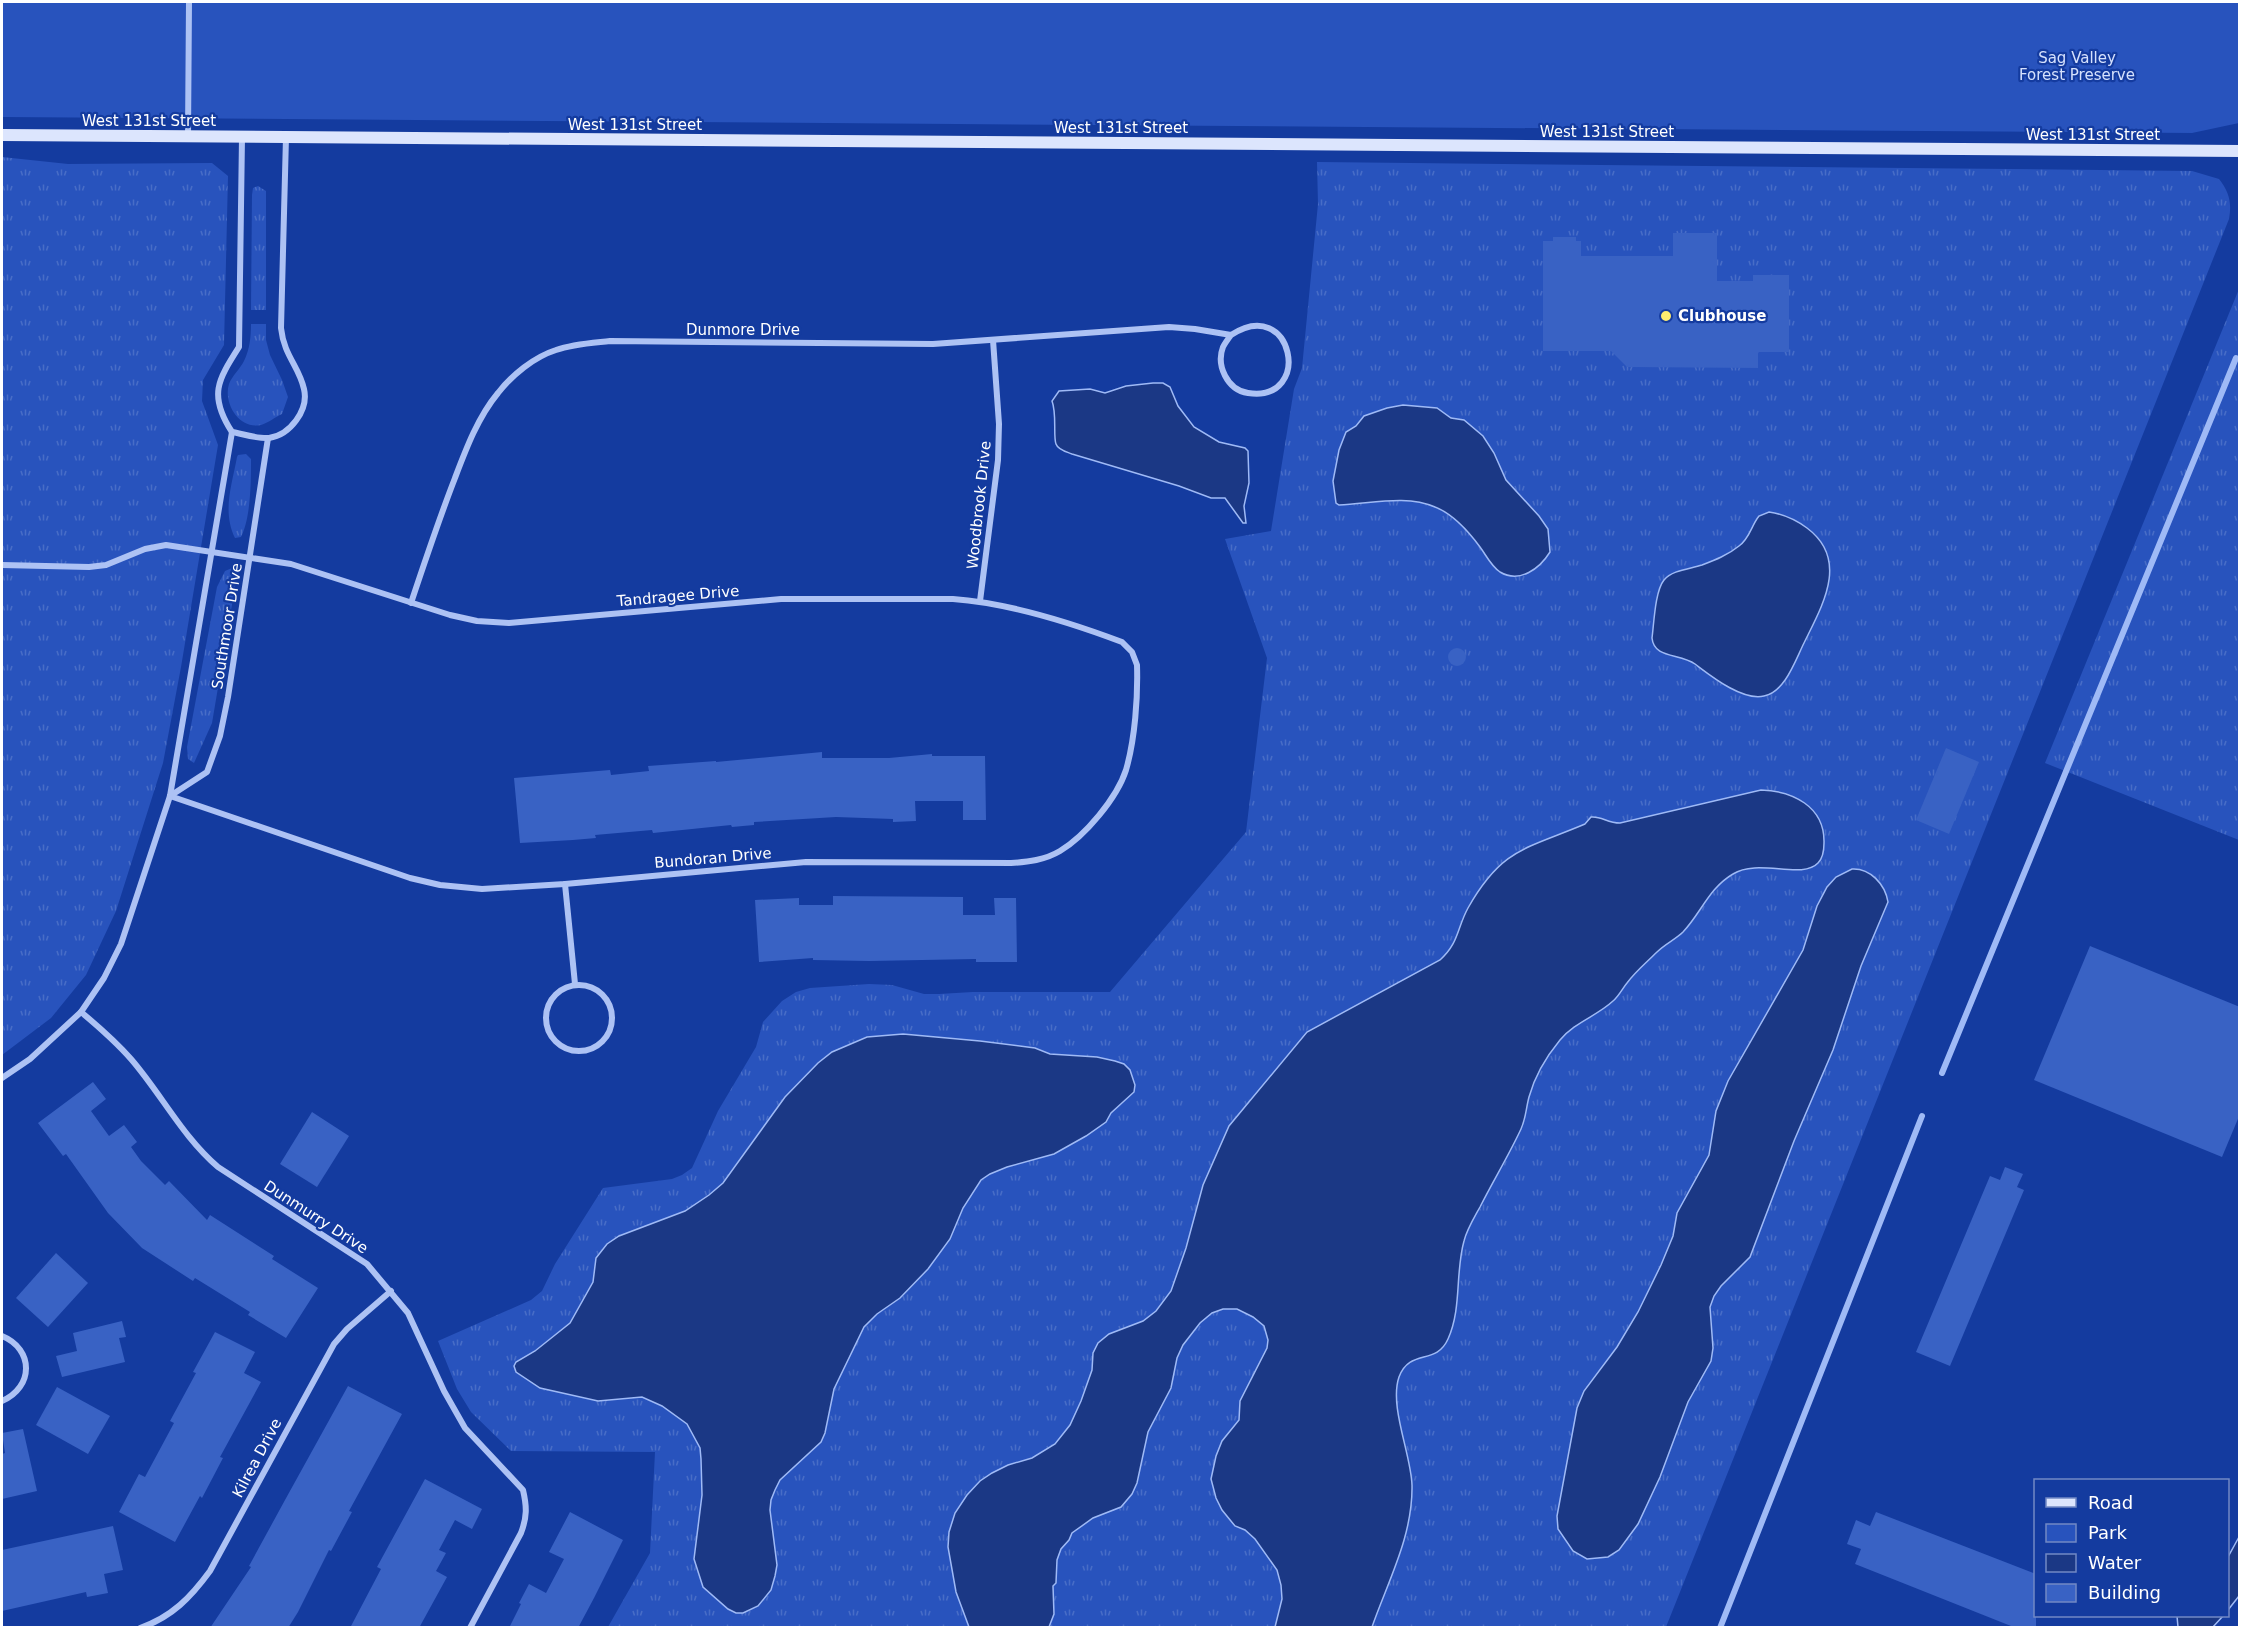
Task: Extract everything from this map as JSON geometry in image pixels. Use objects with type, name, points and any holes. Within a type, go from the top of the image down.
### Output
[{"type":"street","points":[[188,137],[189,2]]},
{"type":"street","name":"West 131st Street","points":[[2,135],[2240,151]]},
{"type":"street","points":[[242,137],[239,347],[222,374],[218,383],[217,395],[225,421],[232,432],[268,438],[279,434],[293,424],[301,413],[305,400],[304,388],[283,344],[281,328],[286,137]]},
{"type":"street","name":"Dunmore Drive","points":[[411,603],[435,530],[468,446],[483,416],[497,393],[515,375],[533,361],[555,350],[610,341],[933,344],[1169,327],[1231,335],[1242,328],[1256,326],[1268,328],[1282,338],[1289,354],[1289,368],[1283,381],[1271,391],[1258,395],[1243,393],[1231,385],[1224,375],[1221,363],[1223,348],[1231,335]]},
{"type":"street","name":"Woodbrook Drive","points":[[980,601],[998,452],[999,424],[993,340]]},
{"type":"street","name":"Southmoor Drive","points":[[2,1078],[30,1059],[81,1012],[104,978],[121,944],[170,796],[232,432]]},
{"type":"street","name":"Southmoor Drive","points":[[170,796],[207,772],[220,736],[268,438]]},
{"type":"street","name":"Tandragee Drive","points":[[2,566],[89,567],[106,565],[145,549],[166,545],[291,564],[450,615],[477,621],[509,623],[781,599],[980,601],[1001,605],[1122,642],[1132,651],[1137,665]]},
{"type":"street","name":"Bundoran Drive","points":[[170,796],[410,878],[440,885],[482,888],[565,884],[806,862],[1011,863],[1032,861],[1060,852],[1078,838],[1100,814],[1119,785],[1131,751],[1137,665]]},
{"type":"street","points":[[565,884],[575,984]]},
{"type":"street","points":[[575,984],[590,986],[599,992],[609,1004],[612,1017],[609,1030],[601,1042],[590,1049],[578,1051],[556,1042],[549,1033],[546,1021],[547,1008],[552,998],[562,989],[575,984]]},
{"type":"street","name":"Dunmurry Drive","points":[[81,1012],[114,1040],[133,1061],[184,1132],[218,1167],[352,1252],[367,1264],[408,1313],[460,1420],[523,1490],[526,1518],[521,1533],[470,1628]]},
{"type":"street","name":"Kilrea Drive","points":[[140,1628],[174,1611],[194,1593],[210,1571],[334,1344],[347,1329],[391,1292]]},
{"type":"street","points":[[2,1336],[21,1350],[27,1365],[24,1382],[20,1388],[2,1401]]},
{"type":"green space","name":"Sag Valley Forest Preserve","points":[[2,2],[2239,2],[2239,123],[2192,133],[2,117]]},
{"type":"green space","points":[[2,157],[68,164],[212,163],[228,176],[224,345],[203,380],[202,401],[218,445],[163,763],[116,911],[86,975],[51,1018],[2,1055]]},
{"type":"green space","points":[[1317,162],[2192,171],[2219,179],[2229,198],[2229,219],[1666,1627],[608,1627],[650,1553],[655,1452],[511,1451],[471,1412],[457,1389],[438,1341],[531,1300],[542,1291],[555,1264],[603,1188],[672,1179],[692,1168],[718,1111],[756,1047],[763,1022],[782,1001],[796,992],[810,988],[869,984],[892,985],[924,994],[1110,992],[1246,832],[1267,658],[1225,539],[1271,531],[1294,389],[1302,368],[1318,204]]},
{"type":"green space","points":[[258,186],[266,191],[266,310],[251,310],[252,195],[253,188]]},
{"type":"green space","points":[[2239,289],[2239,840],[2045,763]]},
{"type":"green space","points":[[251,324],[266,324],[266,340],[270,355],[288,397],[282,414],[261,425],[246,423],[240,419],[234,413],[228,399],[229,384],[248,352]]},
{"type":"green space","points":[[246,454],[251,459],[249,509],[241,537],[235,538],[229,518],[229,498],[237,457]]},
{"type":"green space","points":[[232,568],[238,569],[212,723],[194,763],[188,759],[187,747],[217,587],[225,571]]},
{"type":"water","points":[[1163,383],[1170,387],[1178,406],[1194,427],[1219,442],[1245,448],[1248,451],[1249,483],[1244,506],[1246,523],[1243,523],[1225,498],[1211,498],[1063,451],[1057,446],[1052,401],[1059,391],[1090,389],[1105,393],[1126,386]]},
{"type":"water","points":[[1403,405],[1437,408],[1451,418],[1464,420],[1483,436],[1494,453],[1506,480],[1548,529],[1550,552],[1541,564],[1522,575],[1507,575],[1500,572],[1460,524],[1442,510],[1424,503],[1400,500],[1339,505],[1336,503],[1333,481],[1339,450],[1346,432],[1356,426],[1364,416]]},
{"type":"water","points":[[1769,512],[1789,518],[1807,528],[1820,541],[1827,554],[1830,569],[1824,599],[1789,675],[1778,689],[1764,696],[1755,697],[1727,686],[1689,661],[1663,653],[1654,645],[1652,638],[1657,599],[1664,580],[1676,572],[1702,565],[1730,552],[1746,539],[1759,516]]},
{"type":"water","points":[[1761,790],[1795,797],[1813,810],[1823,830],[1824,845],[1821,859],[1811,868],[1801,870],[1755,868],[1733,874],[1711,893],[1683,932],[1641,967],[1613,1001],[1566,1034],[1555,1046],[1542,1067],[1531,1089],[1521,1129],[1465,1237],[1461,1253],[1455,1315],[1448,1339],[1437,1352],[1410,1363],[1399,1377],[1398,1416],[1411,1473],[1411,1504],[1404,1540],[1372,1627],[1275,1627],[1282,1599],[1277,1570],[1255,1539],[1245,1530],[1235,1526],[1222,1510],[1211,1479],[1222,1441],[1239,1420],[1240,1401],[1267,1348],[1268,1340],[1264,1326],[1253,1317],[1237,1309],[1223,1309],[1212,1313],[1200,1323],[1183,1345],[1177,1358],[1171,1388],[1148,1432],[1137,1483],[1132,1494],[1121,1507],[1093,1518],[1072,1533],[1061,1549],[1057,1560],[1056,1583],[1053,1586],[1054,1614],[1049,1627],[969,1627],[956,1592],[948,1547],[949,1532],[955,1513],[980,1481],[1008,1465],[1032,1458],[1055,1444],[1070,1425],[1081,1401],[1092,1370],[1093,1353],[1098,1343],[1109,1334],[1143,1321],[1156,1311],[1171,1291],[1186,1248],[1203,1185],[1229,1126],[1307,1032],[1440,960],[1451,948],[1464,915],[1480,888],[1492,873],[1517,853],[1585,824],[1591,817],[1620,823]]},
{"type":"water","points":[[1852,869],[1865,871],[1876,878],[1884,889],[1888,902],[1861,966],[1833,1050],[1794,1141],[1750,1257],[1714,1296],[1710,1307],[1713,1348],[1711,1361],[1688,1402],[1660,1477],[1638,1524],[1619,1550],[1608,1557],[1587,1559],[1573,1551],[1558,1529],[1557,1516],[1577,1408],[1584,1391],[1617,1347],[1638,1312],[1661,1265],[1673,1236],[1677,1213],[1709,1155],[1716,1111],[1728,1081],[1803,950],[1817,906],[1827,887],[1836,877]]},
{"type":"water","points":[[903,1034],[1035,1048],[1050,1054],[1097,1057],[1115,1061],[1124,1064],[1130,1070],[1135,1085],[1134,1092],[1111,1113],[1106,1122],[1086,1136],[1054,1154],[1007,1167],[981,1180],[963,1208],[950,1239],[928,1269],[900,1298],[877,1314],[864,1327],[834,1389],[821,1442],[780,1480],[771,1500],[770,1510],[777,1565],[771,1590],[758,1606],[743,1613],[736,1613],[728,1609],[703,1587],[694,1559],[702,1495],[701,1459],[700,1448],[687,1424],[662,1406],[642,1397],[598,1401],[540,1388],[516,1372],[514,1366],[516,1362],[535,1351],[570,1323],[593,1282],[596,1258],[607,1244],[619,1236],[685,1211],[723,1183],[785,1097],[818,1063],[832,1052],[867,1037]]},
{"type":"water","points":[[2239,1537],[2239,1596],[2229,1609],[2229,1555]]},
{"type":"water","points":[[2177,1617],[2222,1617],[2212,1628],[2178,1627]]},
{"type":"building","name":"Clubhouse","points":[[1673,233],[1717,233],[1717,281],[1753,281],[1753,275],[1789,275],[1789,352],[1758,352],[1758,368],[1627,367],[1611,351],[1543,351],[1543,241],[1553,241],[1553,237],[1576,237],[1576,241],[1581,241],[1581,256],[1673,256]]},
{"type":"building","points":[[1457,648],[1463,651],[1466,657],[1463,663],[1457,666],[1451,663],[1448,657],[1451,651]]},
{"type":"building","points":[[1946,748],[1979,762],[1949,834],[1916,820]]},
{"type":"building","points":[[822,752],[822,758],[889,758],[932,754],[932,756],[985,756],[986,820],[963,820],[963,801],[915,801],[916,821],[893,822],[893,819],[836,817],[754,822],[754,825],[732,827],[731,825],[653,833],[652,830],[595,835],[596,838],[520,843],[514,778],[610,770],[611,775],[649,771],[648,766]]},
{"type":"building","points":[[833,896],[963,897],[963,915],[995,915],[994,898],[1016,898],[1017,962],[976,962],[976,959],[869,961],[813,960],[813,958],[759,962],[755,900],[799,898],[799,905],[833,905]]},
{"type":"building","points":[[2090,946],[2240,1007],[2240,1114],[2222,1157],[2034,1080]]},
{"type":"building","points":[[93,1082],[106,1099],[91,1111],[109,1136],[124,1125],[137,1142],[131,1147],[141,1161],[165,1185],[169,1181],[207,1220],[210,1215],[274,1256],[272,1259],[318,1288],[286,1338],[248,1315],[250,1312],[195,1278],[193,1281],[142,1248],[108,1213],[66,1154],[63,1156],[38,1123]]},
{"type":"building","points":[[312,1112],[349,1136],[317,1187],[280,1164]]},
{"type":"building","points":[[2005,1167],[2023,1174],[2017,1187],[2024,1190],[1950,1366],[1916,1352],[1990,1176],[2000,1180]]},
{"type":"building","points":[[56,1253],[88,1283],[48,1327],[16,1298]]},
{"type":"building","points":[[122,1321],[126,1337],[119,1338],[125,1362],[62,1377],[56,1356],[77,1351],[73,1333]]},
{"type":"building","points":[[215,1332],[255,1352],[244,1373],[261,1382],[220,1457],[223,1458],[202,1498],[200,1496],[175,1542],[119,1512],[139,1474],[145,1477],[174,1423],[170,1421]]},
{"type":"building","points":[[348,1386],[402,1414],[349,1511],[352,1512],[331,1551],[329,1550],[298,1612],[288,1628],[210,1628],[251,1567],[249,1566]]},
{"type":"building","points":[[57,1387],[110,1416],[88,1454],[36,1425]]},
{"type":"building","points":[[23,1429],[37,1491],[2,1499],[2,1454],[5,1453],[2,1433]]},
{"type":"building","points":[[425,1479],[482,1509],[472,1529],[455,1520],[439,1550],[446,1553],[436,1571],[447,1577],[419,1628],[350,1628],[381,1569],[377,1567]]},
{"type":"building","points":[[570,1512],[623,1540],[594,1598],[578,1628],[509,1628],[529,1584],[546,1593],[564,1559],[549,1552]]},
{"type":"building","points":[[1876,1512],[2034,1573],[2036,1628],[2016,1628],[1855,1564],[1861,1549],[1847,1544],[1856,1520],[1870,1526]]},
{"type":"building","points":[[113,1526],[123,1570],[104,1574],[108,1593],[87,1597],[86,1592],[2,1611],[2,1550]]},
{"type":"waterway","points":[[1942,1073],[2236,358]]},
{"type":"waterway","points":[[1720,1628],[1922,1116]]},
{"type":"place","name":"Clubhouse","points":[[1666,316]]}]
